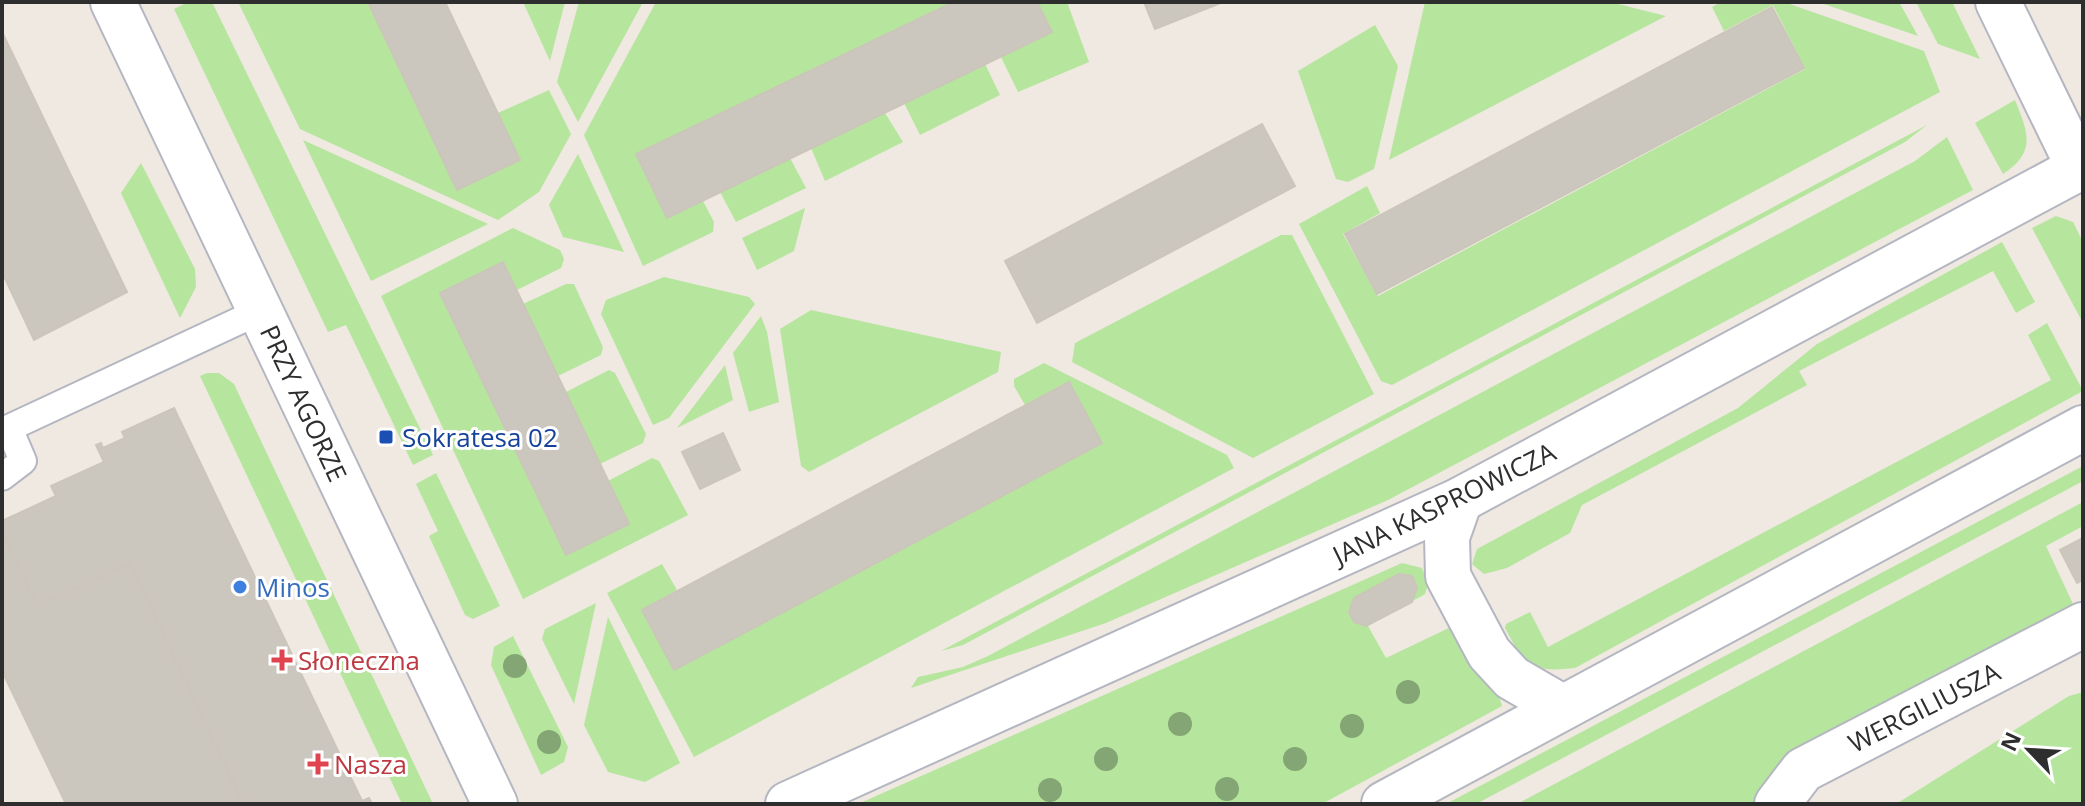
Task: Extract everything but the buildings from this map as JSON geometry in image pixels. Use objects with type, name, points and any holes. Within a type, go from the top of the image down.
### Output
[{"type":"main road","name":"PRZY AGORZE","points":[[113,2],[495,804]]},
{"type":"main road","points":[[1998,2],[2082,170]]},
{"type":"main road","name":"JANA KASPROWICZA","points":[[788,804],[1460,500],[2082,170]]},
{"type":"main road","points":[[1384,804],[2083,428]]},
{"type":"main road","points":[[1460,500],[1447,537],[1448,576],[1489,653],[1512,678],[1562,707]]},
{"type":"main road","name":"WERGILIUSZA","points":[[1777,804],[1803,770],[2083,625]]},
{"type":"lane","points":[[2,477],[23,461],[9,428],[260,311]]},
{"type":"green space","points":[[188,2],[212,2],[433,455],[413,465],[346,325],[328,332],[174,9]]},
{"type":"green space","points":[[238,2],[368,2],[457,189],[520,160],[498,113],[549,90],[571,134],[539,192],[498,220],[300,129]]},
{"type":"green space","points":[[523,2],[565,2],[550,61]]},
{"type":"green space","points":[[579,2],[643,2],[578,122],[557,82]]},
{"type":"green space","points":[[656,2],[954,2],[636,154],[667,217],[703,201],[714,222],[713,232],[643,266],[584,135]]},
{"type":"green space","points":[[1037,2],[1067,2],[1089,62],[1018,92],[1001,57],[1052,32]]},
{"type":"green space","points":[[1425,2],[1610,2],[1666,16],[1389,160]]},
{"type":"green space","points":[[1721,2],[1784,2],[1924,51],[1940,92],[1392,385],[1381,381],[1299,224],[1367,186],[1380,213],[1343,234],[1378,296],[1805,69],[1773,5],[1724,31],[1712,7]]},
{"type":"green space","points":[[1818,2],[1899,2],[1918,36]]},
{"type":"green space","points":[[1916,2],[1952,2],[1980,59],[1938,44]]},
{"type":"green space","points":[[1375,25],[1398,66],[1374,169],[1348,182],[1336,179],[1298,71]]},
{"type":"green space","points":[[985,64],[1000,95],[920,135],[904,103]]},
{"type":"green space","points":[[2015,100],[2027,141],[2021,157],[2003,174],[1975,123]]},
{"type":"green space","points":[[885,113],[903,142],[825,181],[811,148]]},
{"type":"green space","points":[[1927,125],[1905,142],[963,645],[941,651]]},
{"type":"green space","points":[[1947,137],[1973,190],[1388,500],[1106,623],[911,688],[918,677],[963,667],[988,656],[1915,161]]},
{"type":"green space","points":[[303,140],[488,224],[371,281]]},
{"type":"green space","points":[[578,154],[624,252],[563,237],[549,205]]},
{"type":"green space","points":[[790,158],[806,188],[736,222],[720,192]]},
{"type":"green space","points":[[141,163],[195,269],[196,287],[180,318],[121,193]]},
{"type":"green space","points":[[805,208],[794,251],[757,270],[742,238]]},
{"type":"green space","points":[[2056,216],[2073,222],[2083,242],[2083,323],[2032,228]]},
{"type":"green space","points":[[513,228],[560,250],[564,259],[561,268],[517,290],[503,262],[441,293],[566,554],[629,524],[608,481],[652,458],[659,461],[688,515],[523,599],[381,296]]},
{"type":"green space","points":[[1281,235],[1292,235],[1374,394],[1253,458],[1072,362],[1075,343]]},
{"type":"green space","points":[[2002,242],[2035,302],[2016,313],[1993,271],[1799,371],[1807,385],[1582,505],[1570,533],[1507,568],[1484,574],[1472,564],[1477,549],[1738,408],[1817,344]]},
{"type":"green space","points":[[664,277],[749,297],[755,304],[669,418],[653,425],[601,314],[606,300]]},
{"type":"green space","points":[[566,284],[574,284],[603,347],[601,355],[558,376],[523,304]]},
{"type":"green space","points":[[811,310],[1001,352],[998,372],[809,472],[801,466],[780,329]]},
{"type":"green space","points":[[761,316],[767,332],[779,402],[749,412],[733,353]]},
{"type":"green space","points":[[2047,323],[2083,391],[1575,668],[1539,668],[1524,659],[1518,651],[1505,628],[1506,624],[1530,612],[1548,647],[2051,380],[2028,335]]},
{"type":"green space","points":[[1044,363],[1227,455],[1234,468],[694,757],[607,593],[662,564],[677,590],[642,610],[1101,443],[1069,382],[1025,405],[1014,386],[1014,379]]},
{"type":"green space","points":[[725,365],[733,400],[677,428]]},
{"type":"green space","points":[[609,370],[615,373],[646,434],[643,443],[600,464],[566,392]]},
{"type":"green space","points":[[219,373],[234,384],[433,804],[402,804],[200,376]]},
{"type":"green space","points":[[2083,466],[2083,481],[1561,759],[1476,804],[1446,804]]},
{"type":"green space","points":[[436,473],[500,606],[473,619],[465,615],[429,536],[438,531],[416,484]]},
{"type":"green space","points":[[2083,502],[2083,526],[2046,546],[2073,604],[1785,757],[1756,804],[1517,804]]},
{"type":"green space","points":[[1402,563],[1422,568],[1428,584],[1425,594],[1368,626],[1386,658],[1453,626],[1483,681],[1500,699],[1502,706],[1322,804],[858,804]]},
{"type":"green space","points":[[596,603],[574,704],[542,639],[545,629]]},
{"type":"green space","points":[[608,617],[680,763],[645,782],[608,772],[584,725]]},
{"type":"green space","points":[[513,636],[568,747],[564,762],[541,775],[491,665],[494,647]]},
{"type":"green space","points":[[2083,692],[2083,804],[1896,804],[2069,696]]},
{"type":"place","name":"Sokratesa 02","points":[[386,437]]},
{"type":"place","name":"Minos","points":[[240,587]]},
{"type":"place","name":"Słoneczna","points":[[282,660]]},
{"type":"place","name":"Nasza","points":[[318,764]]}]
